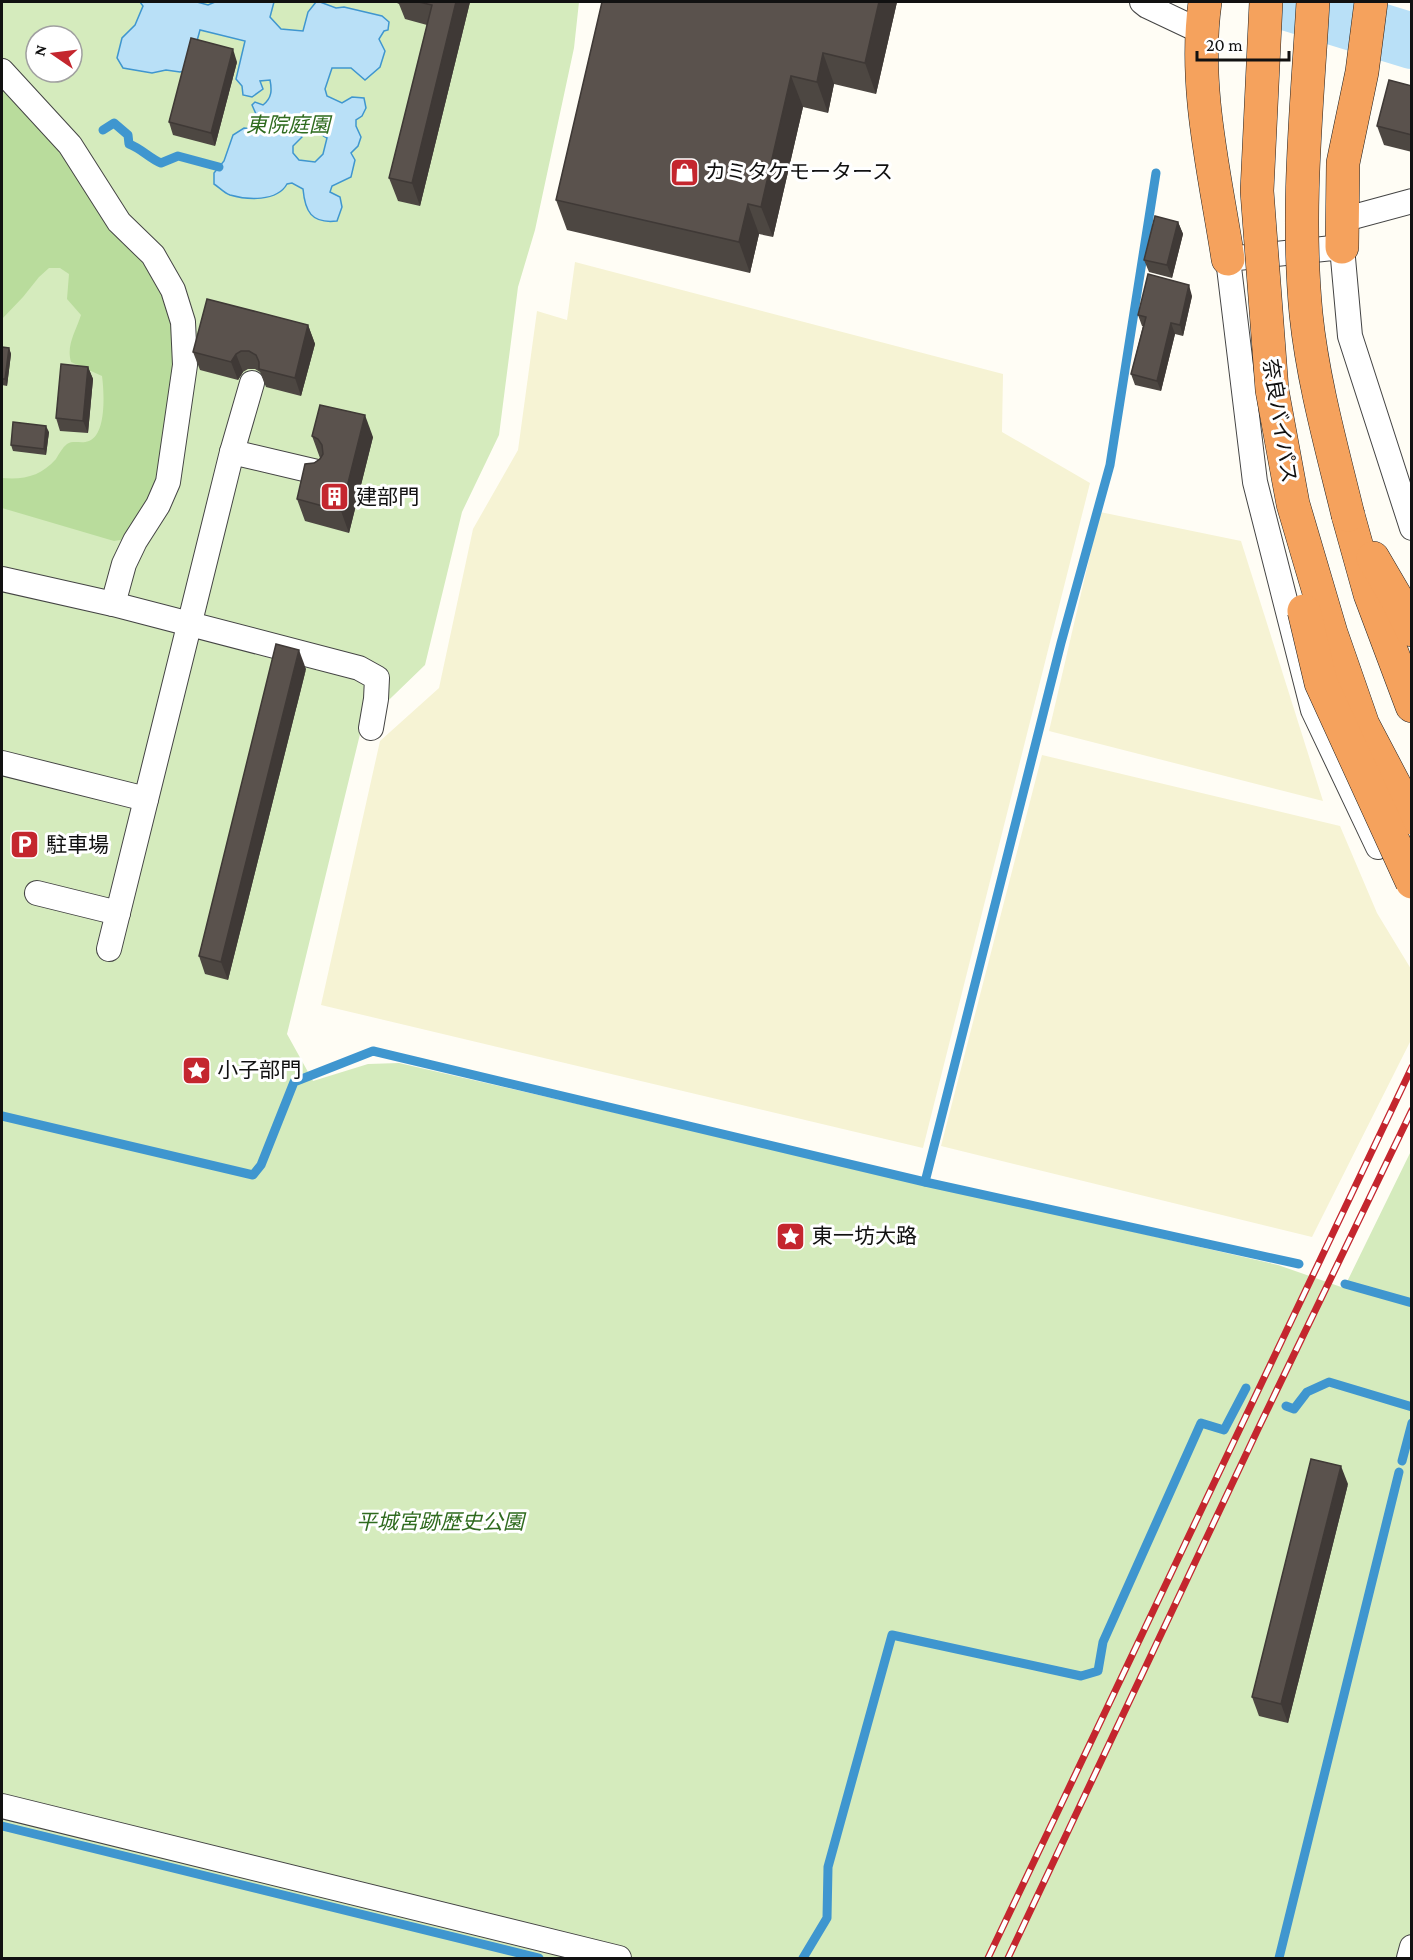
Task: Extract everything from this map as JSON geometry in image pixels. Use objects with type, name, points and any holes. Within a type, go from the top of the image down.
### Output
[{"type":"highway","name":"奈良バイパス","points":[[1266,2],[1257,191],[1272,390],[1293,504],[1331,633],[1363,724],[1412,818]]},
{"type":"highway","name":"奈良バイパス","points":[[1312,2],[1301,205],[1306,315],[1321,404],[1348,514],[1370,594],[1412,706]]},
{"type":"highway","points":[[1342,233],[1343,163],[1362,72],[1371,2]]},
{"type":"highway","points":[[1203,16],[1201,67],[1207,124],[1228,259]]},
{"type":"highway","points":[[1293,504],[1303,607],[1321,683],[1412,882]]},
{"type":"highway","points":[[1348,514],[1397,599],[1412,630]]},
{"type":"street","points":[[1142,2],[1147,6],[1203,16]]},
{"type":"street","points":[[2,71],[70,145],[119,222],[153,255],[173,290],[183,322],[185,365],[168,482],[158,505],[135,541],[124,564],[113,603]]},
{"type":"street","points":[[1412,201],[1342,233],[1228,259],[1255,482],[1313,710],[1396,885],[1412,860]]},
{"type":"street","points":[[1342,233],[1350,336],[1412,528]]},
{"type":"street","points":[[109,949],[232,452],[252,384]]},
{"type":"street","points":[[232,452],[317,472]]},
{"type":"street","points":[[2,579],[113,603],[359,668],[377,678],[371,728]]},
{"type":"street","points":[[2,763],[146,799]]},
{"type":"street","points":[[36,894],[118,913]]},
{"type":"street","points":[[2,1806],[620,1959]]},
{"type":"street","points":[[1409,1959],[1412,1947]]},
{"type":"shaded area","points":[[575,262],[1003,374],[1002,432],[1090,483],[923,1148],[321,1005],[380,741],[439,688],[473,529],[518,450],[537,311],[567,320]]},
{"type":"shaded area","points":[[1100,512],[1241,541],[1323,801],[1049,731]]},
{"type":"shaded area","points":[[1042,755],[1340,826],[1377,913],[1411,969],[1411,1040],[1312,1237],[941,1146]]},
{"type":"green space","name":"平城宮跡歴史公園","points":[[2,2],[579,2],[574,48],[535,230],[518,287],[499,435],[462,512],[425,665],[362,726],[287,1034],[313,1081],[368,1064],[399,1063],[1278,1265],[1344,1288],[1411,1151],[1411,1958],[2,1958]]},
{"type":"green space","points":[[2,81],[50,131],[131,248],[156,277],[167,300],[172,334],[175,393],[155,495],[127,539],[114,541],[2,508],[2,478],[32,476],[50,465],[67,444],[86,442],[95,437],[102,421],[104,401],[102,376],[71,362],[71,344],[81,315],[67,299],[69,274],[60,268],[49,268],[2,319]]},
{"type":"water","points":[[140,2],[197,2],[208,5],[215,2],[274,2],[270,17],[281,29],[303,31],[308,12],[316,2],[320,2],[336,8],[344,7],[382,16],[389,22],[388,30],[384,31],[379,39],[385,51],[380,67],[365,80],[351,68],[332,68],[325,89],[327,96],[342,103],[352,97],[364,98],[366,108],[362,116],[356,120],[361,137],[358,146],[351,153],[355,160],[351,177],[332,186],[330,192],[340,197],[342,207],[337,221],[315,218],[308,210],[303,189],[292,183],[287,184],[276,194],[261,198],[230,195],[214,184],[214,173],[224,161],[233,135],[244,128],[253,129],[257,124],[252,105],[255,102],[263,105],[268,100],[271,90],[270,80],[260,81],[263,89],[252,97],[243,95],[242,86],[236,79],[245,41],[200,30],[189,70],[180,72],[166,70],[152,73],[123,68],[117,58],[122,38],[135,25],[143,6]],"holes":[[[308,115],[314,116],[317,129],[327,138],[323,154],[315,162],[299,160],[293,153],[293,146],[302,137],[287,123]]]},
{"type":"building","points":[[419,2],[456,2],[412,183],[389,178],[432,5]]},
{"type":"building","name":"カミタケモータース","points":[[602,2],[879,2],[865,63],[823,53],[817,82],[791,76],[761,207],[748,204],[739,242],[556,200]]},
{"type":"building","points":[[191,38],[233,49],[211,133],[169,122]]},
{"type":"building","points":[[1389,80],[1412,86],[1412,135],[1377,126]]},
{"type":"building","points":[[1155,216],[1178,222],[1167,265],[1144,260]]},
{"type":"building","points":[[1148,274],[1189,285],[1180,325],[1171,323],[1157,381],[1131,374],[1146,317],[1138,315]]},
{"type":"building","points":[[207,299],[308,325],[295,378],[259,369],[256,355],[249,351],[236,354],[231,362],[193,352]]},
{"type":"building","points":[[2,347],[9,348],[5,379],[2,379]]},
{"type":"building","points":[[61,364],[88,367],[83,421],[56,418]]},
{"type":"building","points":[[320,405],[365,415],[341,511],[297,499],[305,464],[314,463],[323,454],[322,445],[312,436]]},
{"type":"building","points":[[13,422],[46,426],[44,449],[11,445]]},
{"type":"building","points":[[276,644],[299,650],[221,962],[199,956]]},
{"type":"building","points":[[1311,1459],[1341,1466],[1281,1704],[1252,1697]]},
{"type":"waterway","points":[[1285,2],[1412,41]]},
{"type":"waterway","points":[[103,130],[114,123],[128,135],[129,144],[161,163],[178,156],[219,167]]},
{"type":"waterway","points":[[925,1182],[1061,643],[1110,465],[1156,173]]},
{"type":"waterway","points":[[2,1116],[253,1175],[261,1165],[294,1082],[373,1051],[925,1182],[1299,1264]]},
{"type":"waterway","points":[[1345,1284],[1412,1303]]},
{"type":"waterway","points":[[1286,1406],[1294,1409],[1307,1392],[1329,1382],[1412,1407]]},
{"type":"waterway","points":[[803,1958],[827,1918],[828,1867],[892,1635],[1081,1676],[1098,1671],[1103,1642],[1201,1423],[1224,1430],[1246,1388]]},
{"type":"waterway","points":[[1402,1461],[1412,1423]]},
{"type":"waterway","points":[[1279,1958],[1399,1472]]},
{"type":"waterway","points":[[2,1826],[539,1958]]},
{"type":"railway","points":[[988,1958],[1412,1067]]},
{"type":"railway","points":[[1008,1958],[1258,1429],[1412,1110]]},
{"type":"place","name":"カミタケモータース","points":[[684,172]]},
{"type":"place","name":"建部門","points":[[335,497]]},
{"type":"place","name":"駐車場","points":[[25,845]]},
{"type":"place","name":"小子部門","points":[[196,1070]]},
{"type":"place","name":"東一坊大路","points":[[791,1236]]},
{"type":"park label","name":"東院庭園","points":[[288,125]]}]
